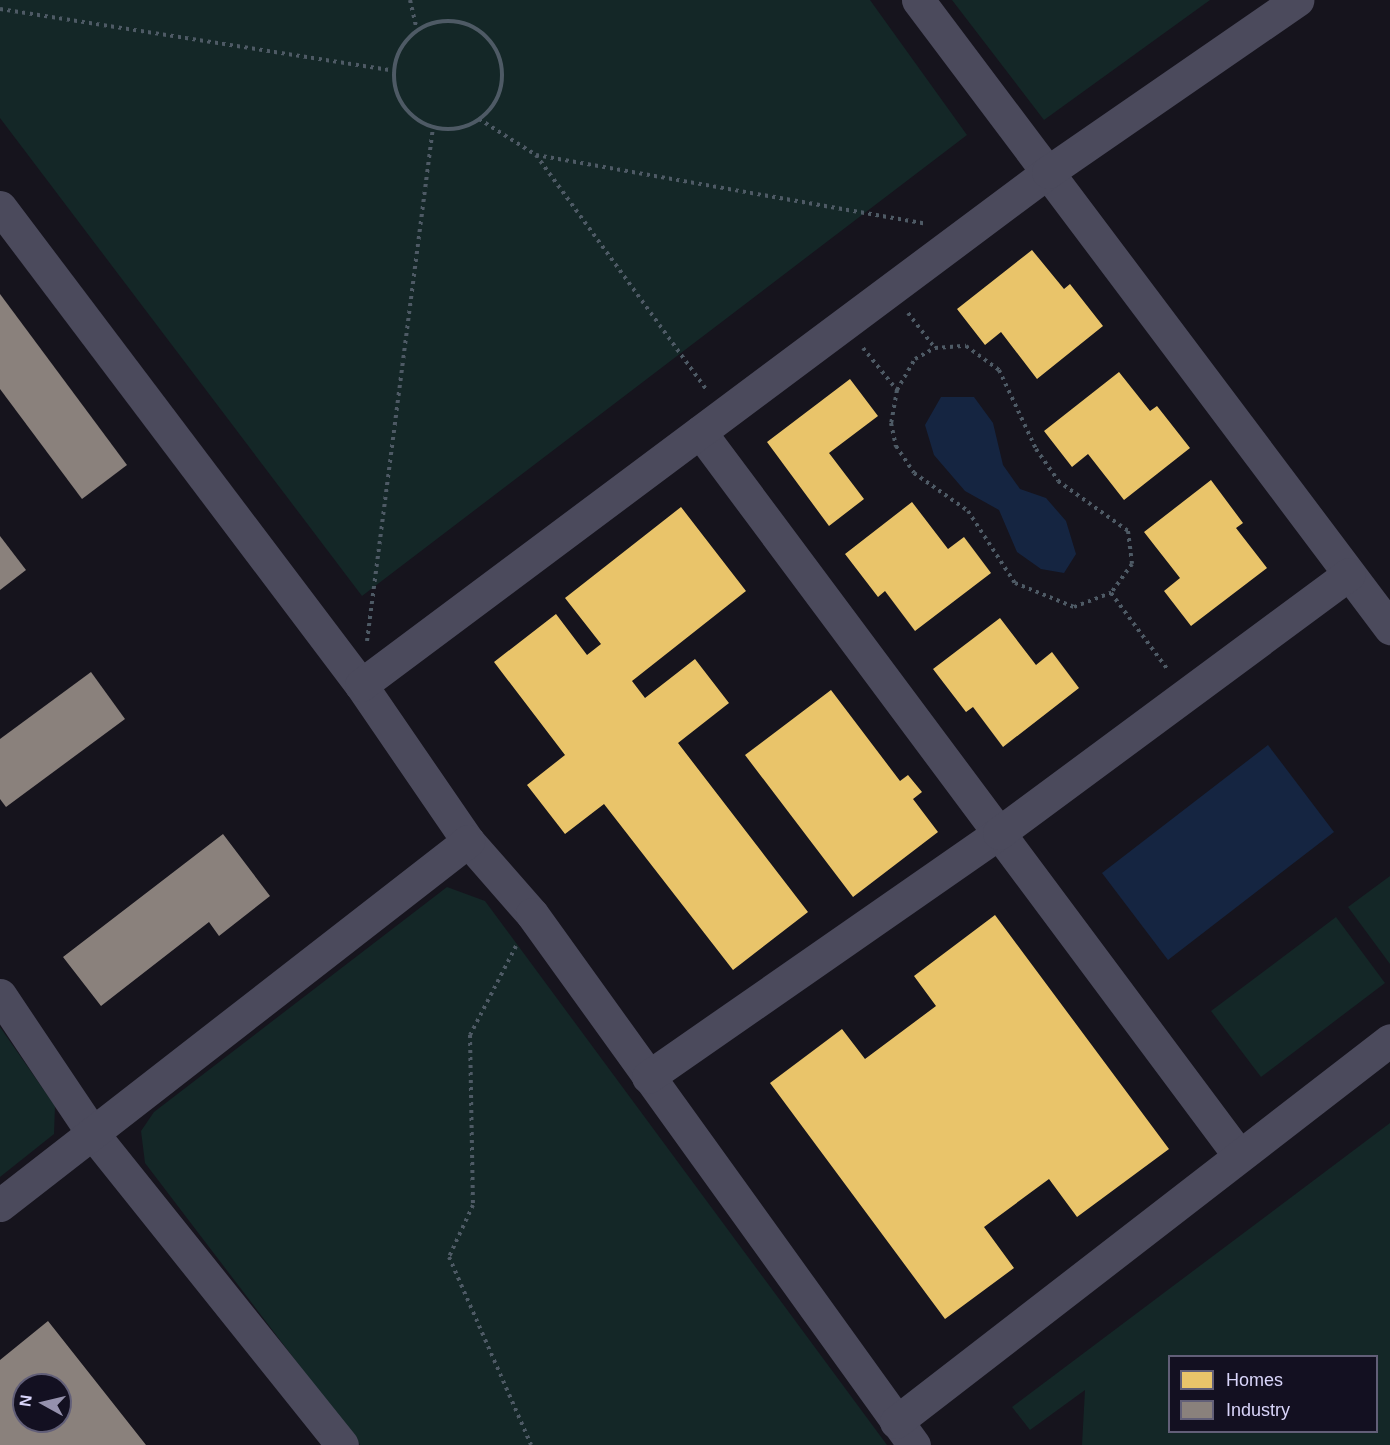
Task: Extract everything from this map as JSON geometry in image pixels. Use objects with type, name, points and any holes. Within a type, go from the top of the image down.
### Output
[{"type":"street","points":[[918,0],[1390,628]]},
{"type":"street","points":[[361,685],[1048,172],[1297,0]]},
{"type":"street","points":[[0,207],[361,685],[468,842],[532,914],[905,1434],[1238,1154],[1390,1040]]},
{"type":"street","points":[[712,423],[999,833],[1238,1154]]},
{"type":"street","points":[[648,1077],[999,833],[1349,574]]},
{"type":"street","points":[[0,1205],[468,842]]},
{"type":"street","points":[[0,995],[93,1134],[342,1445]]},
{"type":"path","points":[[410,0],[417,30]]},
{"type":"path","points":[[0,9],[394,71]]},
{"type":"path","points":[[449,20],[481,32],[492,44],[500,59],[499,92],[479,119],[465,127],[433,127],[408,112],[394,71],[405,41],[417,30],[449,20]]},
{"type":"path","points":[[479,119],[536,155],[968,232]]},
{"type":"path","points":[[361,685],[433,127]]},
{"type":"path","points":[[536,155],[712,423]]},
{"type":"path","points":[[890,290],[935,348]]},
{"type":"path","points":[[844,324],[897,390]]},
{"type":"path","points":[[966,346],[999,370],[1036,449],[1058,481],[1128,531],[1132,564],[1111,593],[1074,607],[1015,583],[968,511],[914,473],[896,446],[891,423],[897,390],[915,360],[935,348],[966,346]]},
{"type":"path","points":[[1111,593],[1186,694]]},
{"type":"path","points":[[531,1445],[449,1257],[473,1204],[470,1035],[532,914]]},
{"type":"green space","points":[[0,0],[870,0],[967,135],[362,596],[0,118]]},
{"type":"green space","points":[[952,0],[1210,0],[1044,120]]},
{"type":"green space","points":[[1390,876],[1390,964],[1348,907]]},
{"type":"green space","points":[[447,887],[485,901],[887,1445],[360,1445],[145,1163],[141,1131],[154,1112]]},
{"type":"green space","points":[[1336,917],[1385,983],[1261,1077],[1211,1011]]},
{"type":"green space","points":[[0,1027],[55,1106],[54,1134],[0,1177]]},
{"type":"green space","points":[[1390,1123],[1390,1445],[1082,1445],[1085,1390],[1030,1430],[1012,1407]]},
{"type":"water","points":[[941,397],[974,397],[993,423],[1003,465],[1020,489],[1046,498],[1066,521],[1076,554],[1064,573],[1041,569],[1017,552],[999,510],[965,491],[934,455],[925,425]]},
{"type":"water","points":[[1268,745],[1334,832],[1168,960],[1102,873]]},
{"type":"building: Homes","points":[[1032,250],[1064,289],[1070,284],[1103,326],[1037,379],[1001,332],[985,345],[957,309]]},
{"type":"building: Homes","points":[[1119,372],[1150,411],[1157,406],[1190,448],[1124,500],[1088,454],[1072,467],[1044,431]]},
{"type":"building: Homes","points":[[850,379],[878,416],[829,453],[864,499],[829,526],[767,442]]},
{"type":"building: Homes","points":[[1211,480],[1243,523],[1236,528],[1267,568],[1191,626],[1164,591],[1180,578],[1144,532]]},
{"type":"building: Homes","points":[[912,502],[948,549],[964,537],[991,573],[915,631],[885,591],[878,597],[845,554]]},
{"type":"building: Homes","points":[[681,507],[746,591],[632,681],[645,698],[695,659],[729,703],[678,743],[808,912],[733,970],[604,804],[565,834],[527,785],[565,755],[494,662],[556,614],[587,655],[601,644],[565,598]]},
{"type":"building: Homes","points":[[1000,618],[1036,665],[1052,652],[1079,688],[1003,747],[973,707],[966,712],[933,669]]},
{"type":"building: Homes","points":[[831,690],[900,781],[908,775],[922,792],[913,799],[938,832],[853,897],[745,755]]},
{"type":"building: Homes","points":[[995,915],[1169,1149],[1077,1217],[1049,1179],[984,1227],[1014,1268],[945,1319],[770,1083],[842,1029],[865,1059],[936,1006],[914,976]]},
{"type":"building: Industry","points":[[0,294],[127,465],[82,499],[0,389]]},
{"type":"building: Industry","points":[[0,536],[26,570],[0,590]]},
{"type":"building: Industry","points":[[91,672],[125,719],[6,807],[0,799],[0,739]]},
{"type":"building: Industry","points":[[223,834],[270,896],[219,936],[209,922],[101,1006],[63,957]]},
{"type":"building: Industry","points":[[48,1321],[146,1445],[0,1445],[0,1360]]}]
